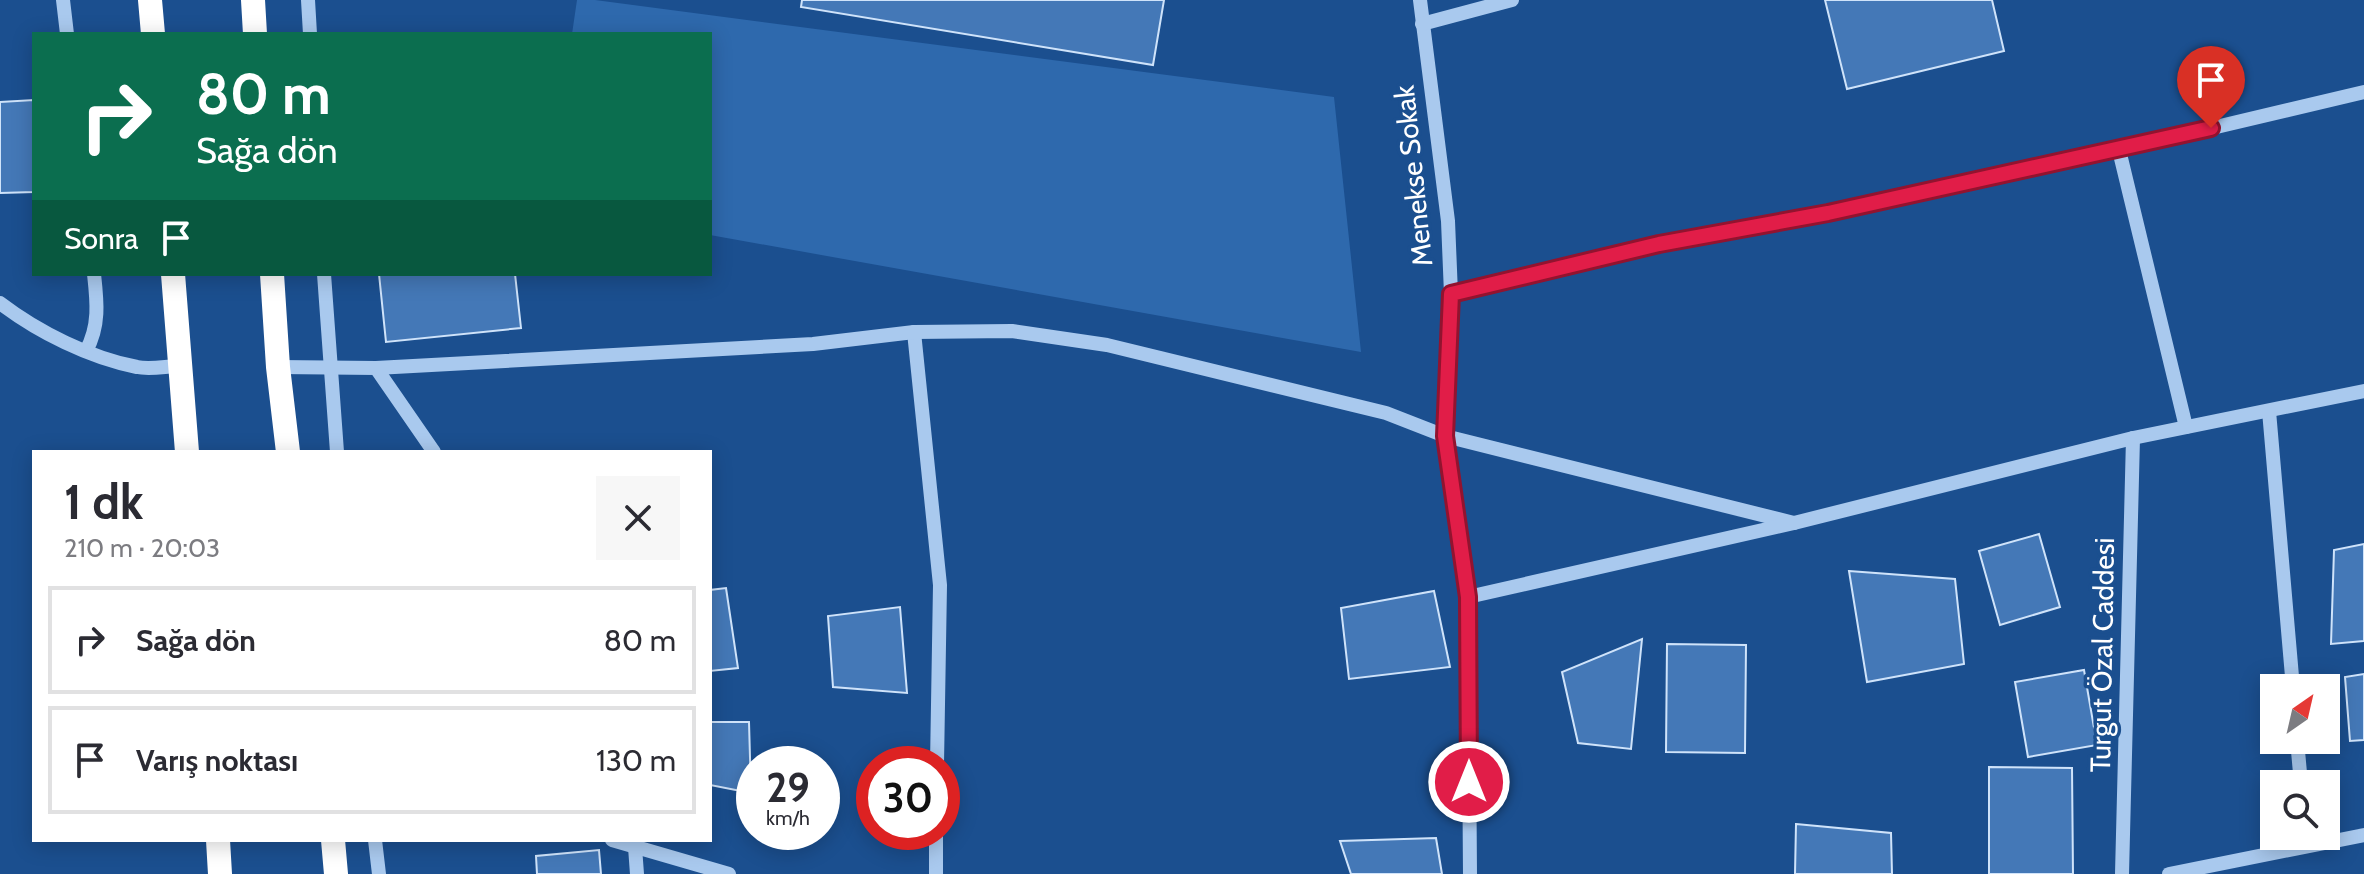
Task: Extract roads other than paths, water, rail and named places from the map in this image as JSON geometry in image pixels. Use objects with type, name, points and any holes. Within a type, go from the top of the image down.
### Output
[{"type":"highway","points":[[150,0],[153,32]]},
{"type":"highway","points":[[253,0],[255,32]]},
{"type":"highway","points":[[173,276],[187,450]]},
{"type":"highway","points":[[272,276],[288,450]]},
{"type":"highway","points":[[218,842],[220,874]]},
{"type":"highway","points":[[333,842],[336,874]]},
{"type":"street","points":[[63,0],[67,32]]},
{"type":"street","points":[[308,0],[310,32]]},
{"type":"street","name":"Menekse Sokak","points":[[1420,0],[1448,221],[1451,294],[1445,436],[1468,597],[1470,874]]},
{"type":"street","points":[[1422,24],[1512,0]]},
{"type":"street","points":[[1451,294],[1659,244],[1828,213],[2119,150],[2364,92]]},
{"type":"street","points":[[2119,150],[2186,427]]},
{"type":"street","points":[[86,351],[97,317],[94,276]]},
{"type":"street","points":[[324,276],[337,450]]},
{"type":"street","points":[[0,303],[16,315],[86,351],[139,368],[181,366]]},
{"type":"street","points":[[278,367],[376,368],[813,344],[914,332],[1012,331],[1107,345],[1386,413],[1445,436],[1794,523]]},
{"type":"street","points":[[914,332],[940,585],[937,746]]},
{"type":"street","points":[[376,368],[433,450]]},
{"type":"street","points":[[1468,597],[1794,523],[2133,438],[2364,391]]},
{"type":"street","points":[[2269,411],[2292,674]]},
{"type":"street","name":"Turgut Özal Caddesi","points":[[2122,874],[2133,438]]},
{"type":"street","points":[[2340,837],[2364,835]]},
{"type":"street","points":[[375,842],[379,874]]},
{"type":"street","points":[[619,842],[729,874]]},
{"type":"street","points":[[635,847],[637,874]]},
{"type":"street","points":[[936,850],[936,874]]},
{"type":"street","points":[[2169,874],[2269,850]]}]
